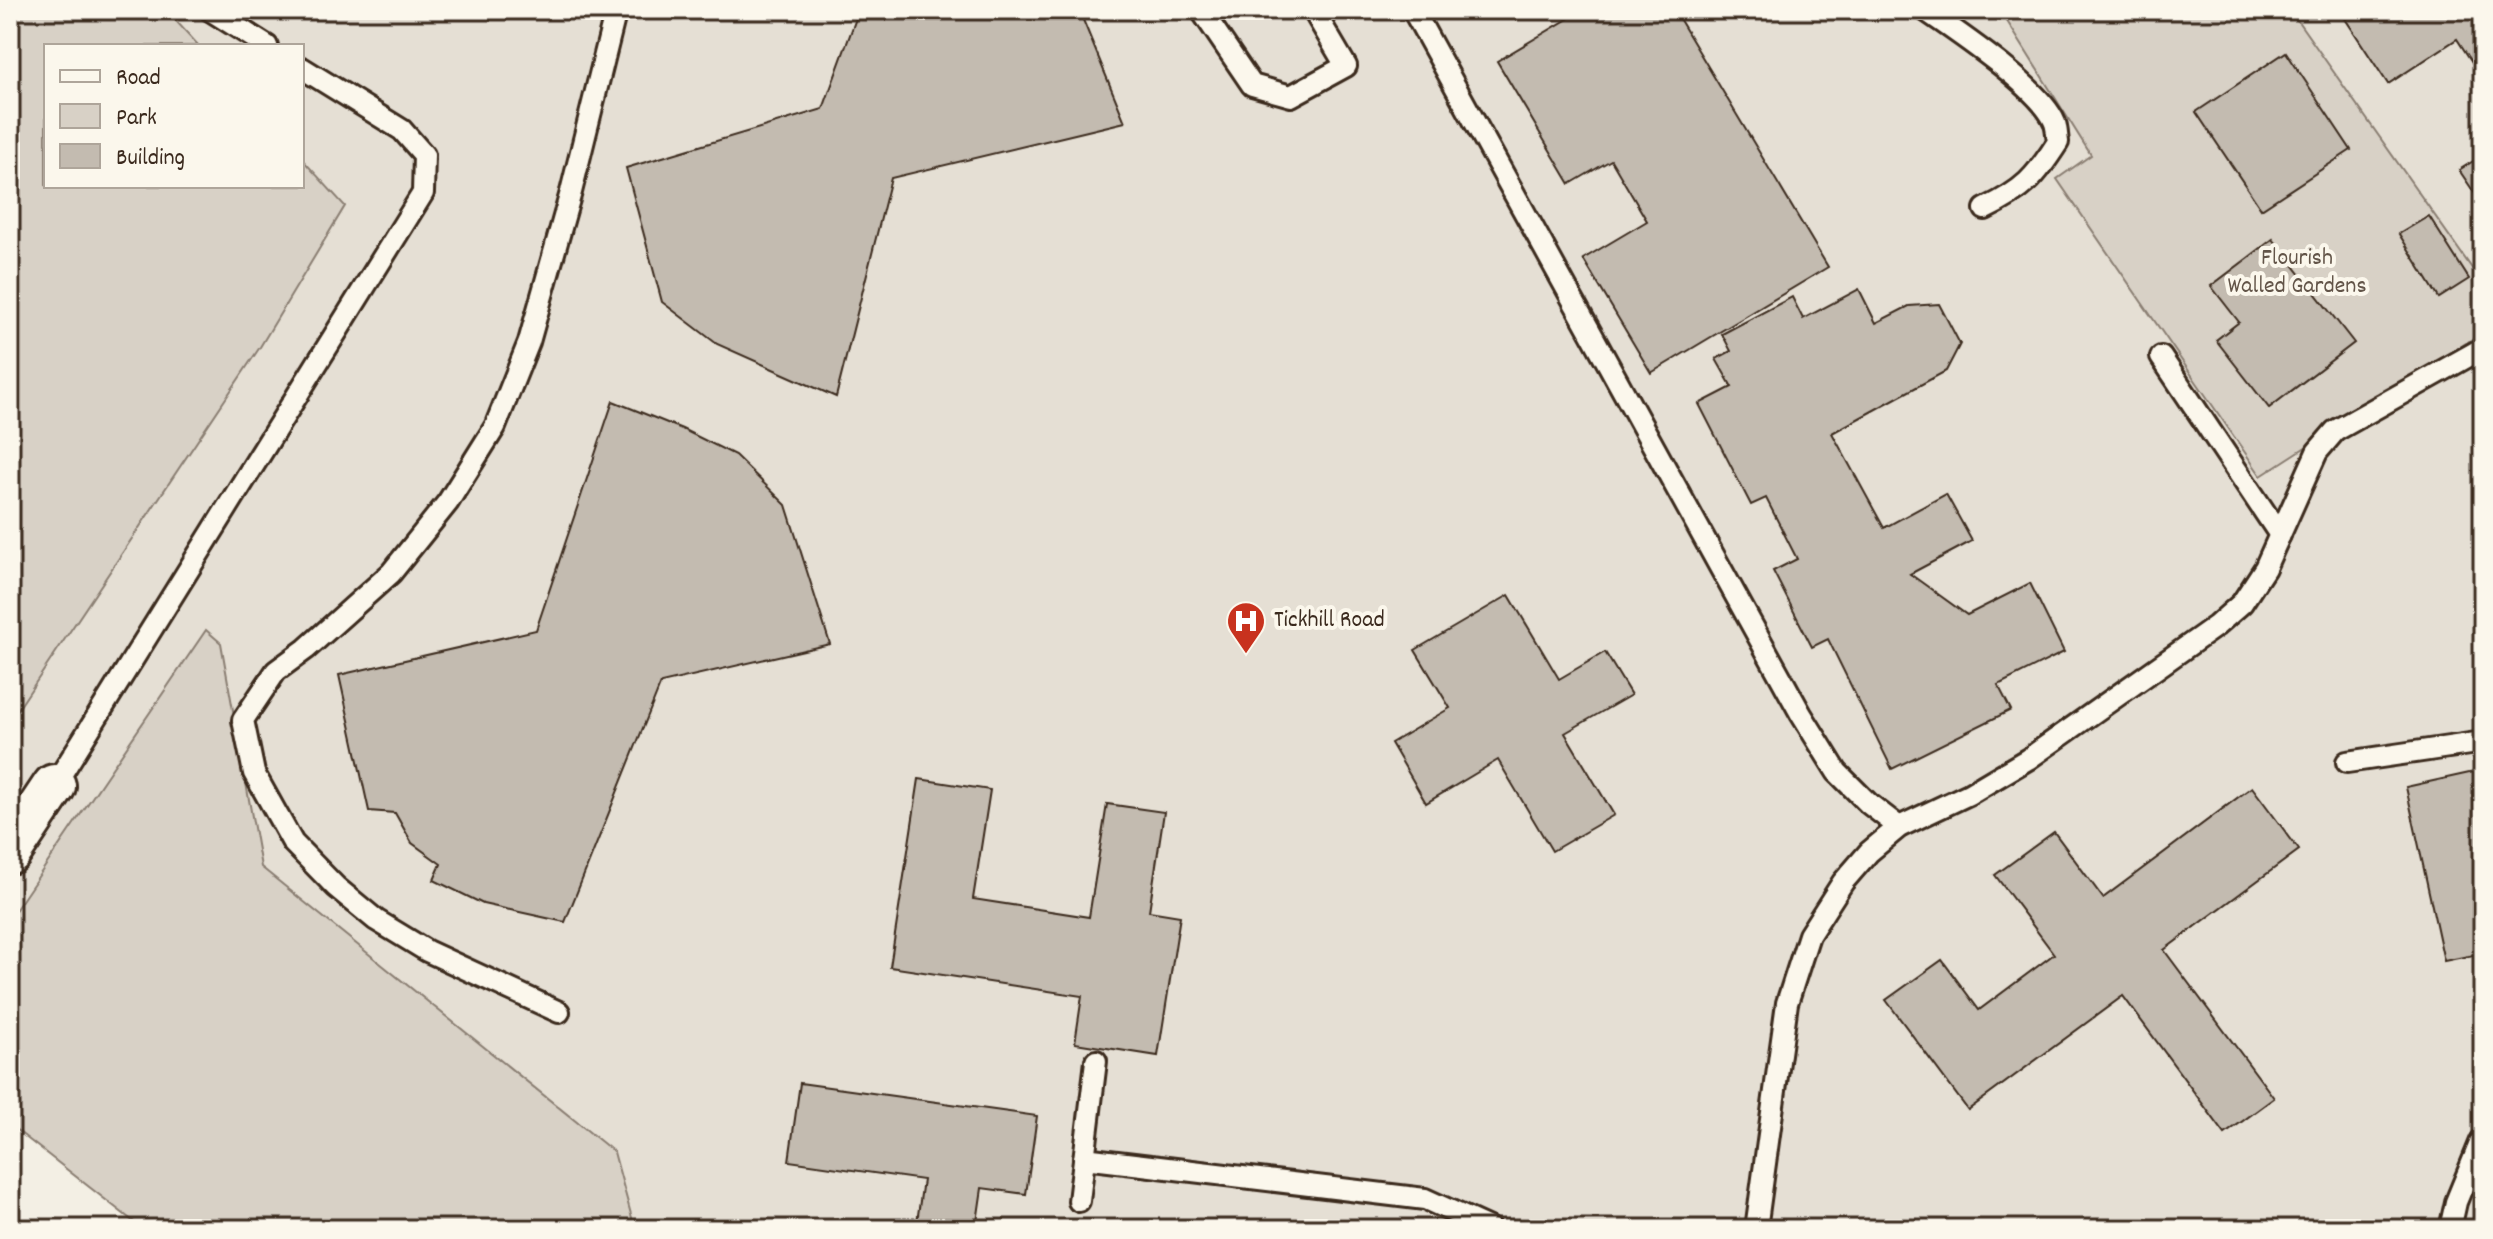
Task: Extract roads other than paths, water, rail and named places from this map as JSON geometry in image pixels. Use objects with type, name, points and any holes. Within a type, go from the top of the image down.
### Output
[{"type":"street","points":[[10,852],[54,786]]},
{"type":"lane","points":[[210,10],[264,44]]},
{"type":"lane","points":[[559,1012],[427,951],[376,920],[336,887],[293,843],[254,773],[243,720],[276,671],[306,649],[391,573],[448,502],[495,427],[529,342],[571,192],[616,10]]},
{"type":"lane","points":[[1201,10],[1252,85],[1291,96],[1346,66],[1313,10]]},
{"type":"lane","points":[[1413,10],[1801,714],[1837,772],[1868,803],[1899,827]]},
{"type":"lane","points":[[1925,10],[2014,76],[2054,122],[2058,142],[2042,167],[2024,188],[1985,209]]},
{"type":"lane","points":[[54,786],[423,193],[424,155],[402,130],[304,69]]},
{"type":"lane","points":[[1756,1229],[1787,1003],[1809,935],[1843,882],[1869,852],[1899,827],[1969,794],[2028,759],[2216,626],[2242,603],[2265,568],[2317,452],[2335,431],[2483,348]]},
{"type":"lane","points":[[2161,357],[2280,535]]},
{"type":"lane","points":[[2347,762],[2483,742]]},
{"type":"lane","points":[[1079,1201],[1096,1061]]},
{"type":"lane","points":[[2450,1229],[2456,1202],[2481,1141]]},
{"type":"lane","points":[[1084,1158],[1425,1199],[1491,1229]]},
{"type":"place","name":"Tickhill Road","points":[[1246,655]]},
{"type":"park label","name":"Flourish Walled Gardens","points":[[2297,273]]}]
